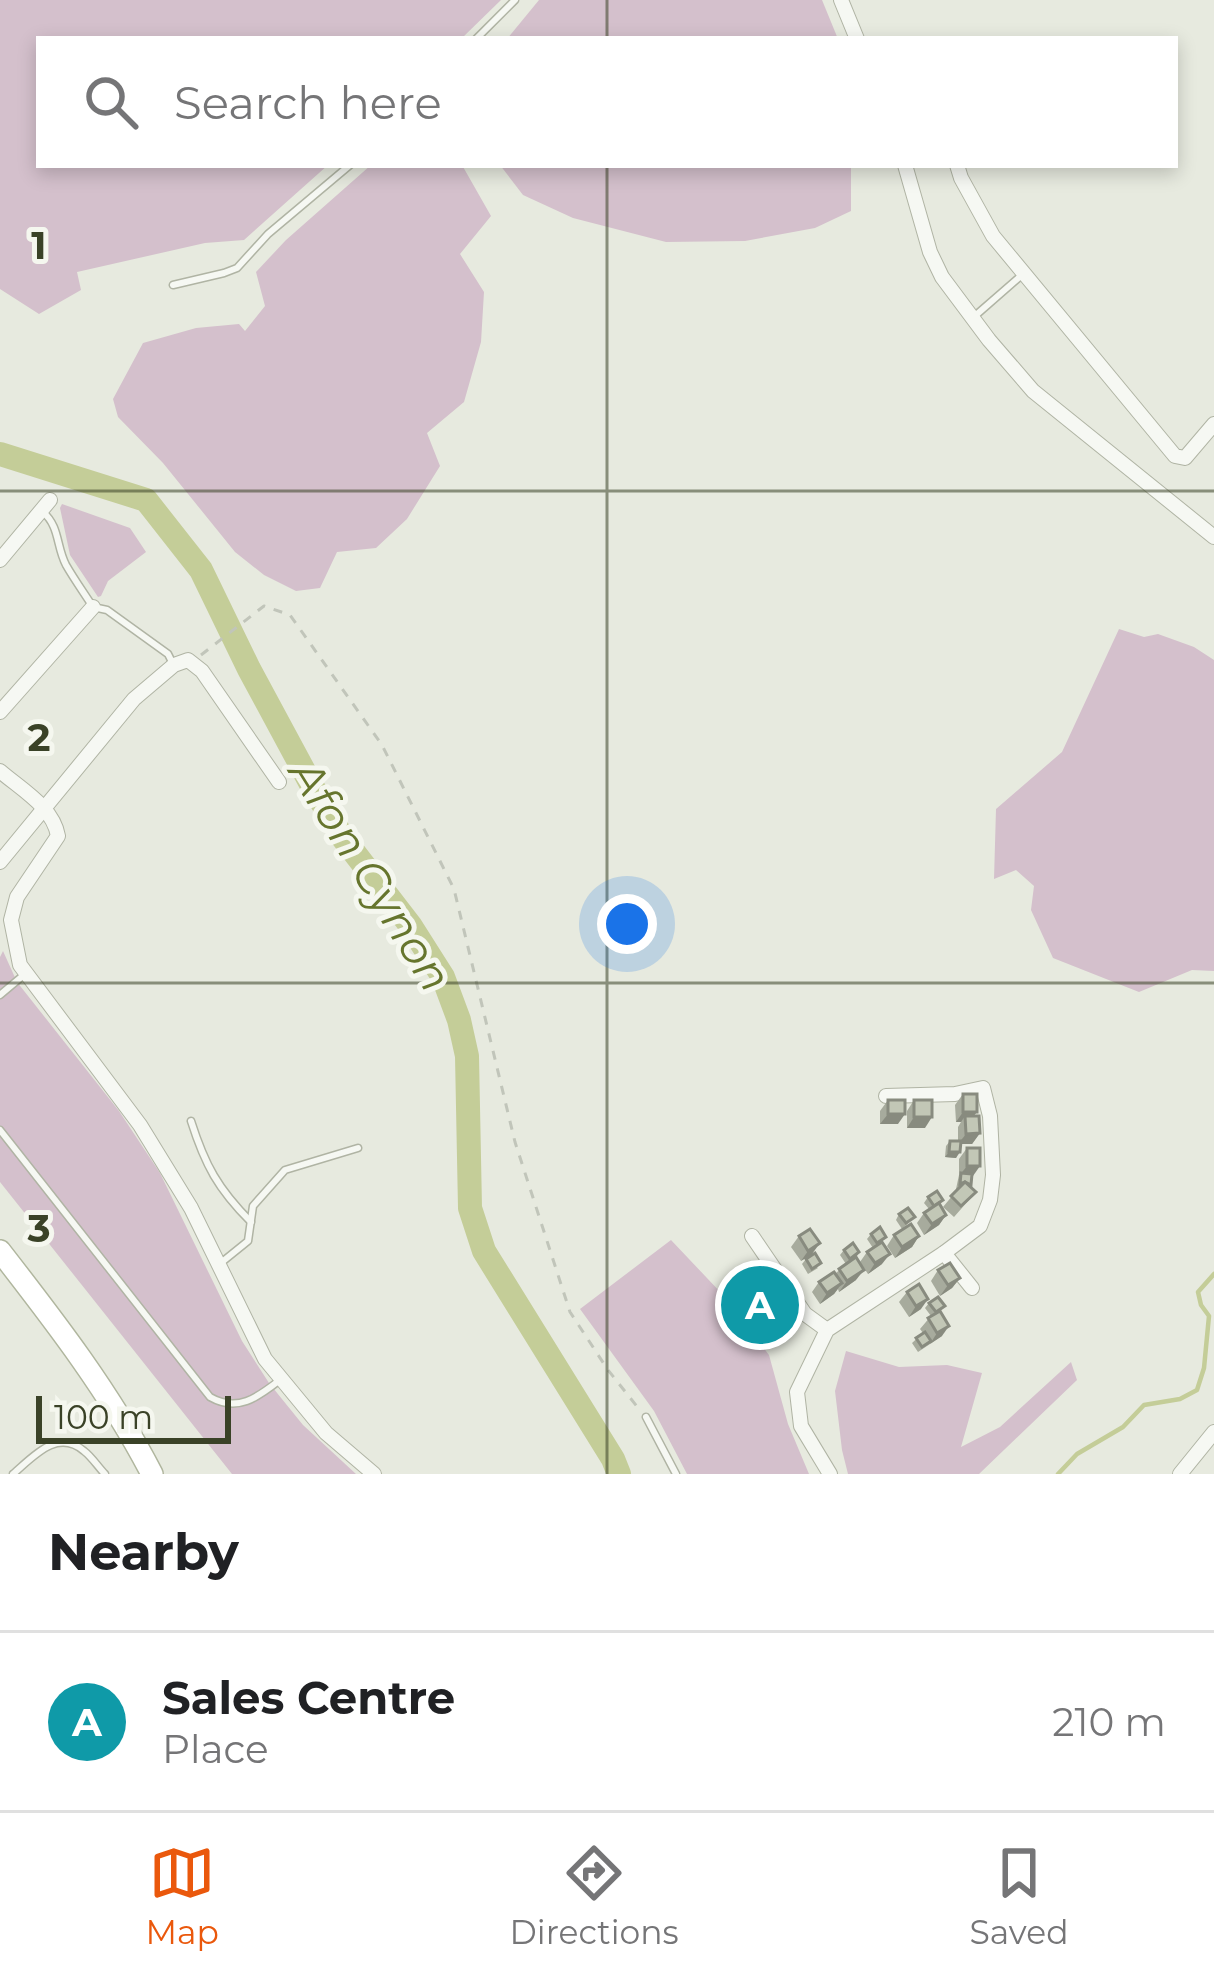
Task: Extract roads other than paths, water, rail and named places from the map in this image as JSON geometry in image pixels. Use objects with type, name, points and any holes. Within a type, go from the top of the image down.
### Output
[{"type":"main road","points":[[0,1251],[76,1348],[152,1474]]},
{"type":"street","points":[[841,0],[856,36]]},
{"type":"street","points":[[905,168],[930,252],[971,319],[1033,391],[1214,537]]},
{"type":"street","points":[[958,168],[993,236],[1175,456],[1185,458],[1214,424]]},
{"type":"street","points":[[0,560],[46,505]]},
{"type":"street","points":[[0,712],[93,607]]},
{"type":"street","points":[[0,862],[134,700],[181,663],[202,671],[279,782]]},
{"type":"street","points":[[0,771],[44,808],[55,821],[58,836],[17,897],[11,920],[20,965],[140,1125],[191,1208],[265,1359],[326,1433],[374,1474]]},
{"type":"street","points":[[830,1474],[801,1426],[797,1392],[827,1330],[980,1226],[989,1201],[990,1116],[983,1088],[956,1094],[886,1096]]},
{"type":"street","points":[[752,1236],[805,1314],[827,1330]]},
{"type":"street","points":[[944,1253],[971,1288]]},
{"type":"street","points":[[1185,1472],[1214,1432]]},
{"type":"lane","points":[[479,36],[515,0]]},
{"type":"lane","points":[[173,285],[237,268],[268,234],[346,168]]},
{"type":"lane","points":[[971,319],[1023,274]]},
{"type":"lane","points":[[46,505],[65,564],[93,607],[107,610],[181,663]]},
{"type":"lane","points":[[0,995],[26,974]]},
{"type":"lane","points":[[191,1121],[203,1159],[226,1198],[251,1222]]},
{"type":"lane","points":[[0,1130],[210,1397],[237,1405],[280,1380]]},
{"type":"lane","points":[[219,1265],[248,1241],[253,1206],[285,1170],[358,1148]]},
{"type":"lane","points":[[646,1417],[676,1474]]},
{"type":"lane","points":[[13,1474],[48,1444],[57,1442],[81,1448],[99,1473]]},
{"type":"waterway","name":"Afon Cynon","points":[[0,454],[146,500],[201,570],[249,669],[343,838],[443,977],[467,1056],[470,1208],[484,1251],[619,1474]]},
{"type":"waterway","points":[[1058,1474],[1077,1454],[1123,1427],[1144,1405],[1180,1399],[1197,1390],[1209,1316],[1198,1292],[1214,1274]]},
{"type":"place","name":"Sales Centre","points":[[760,1305]]}]
